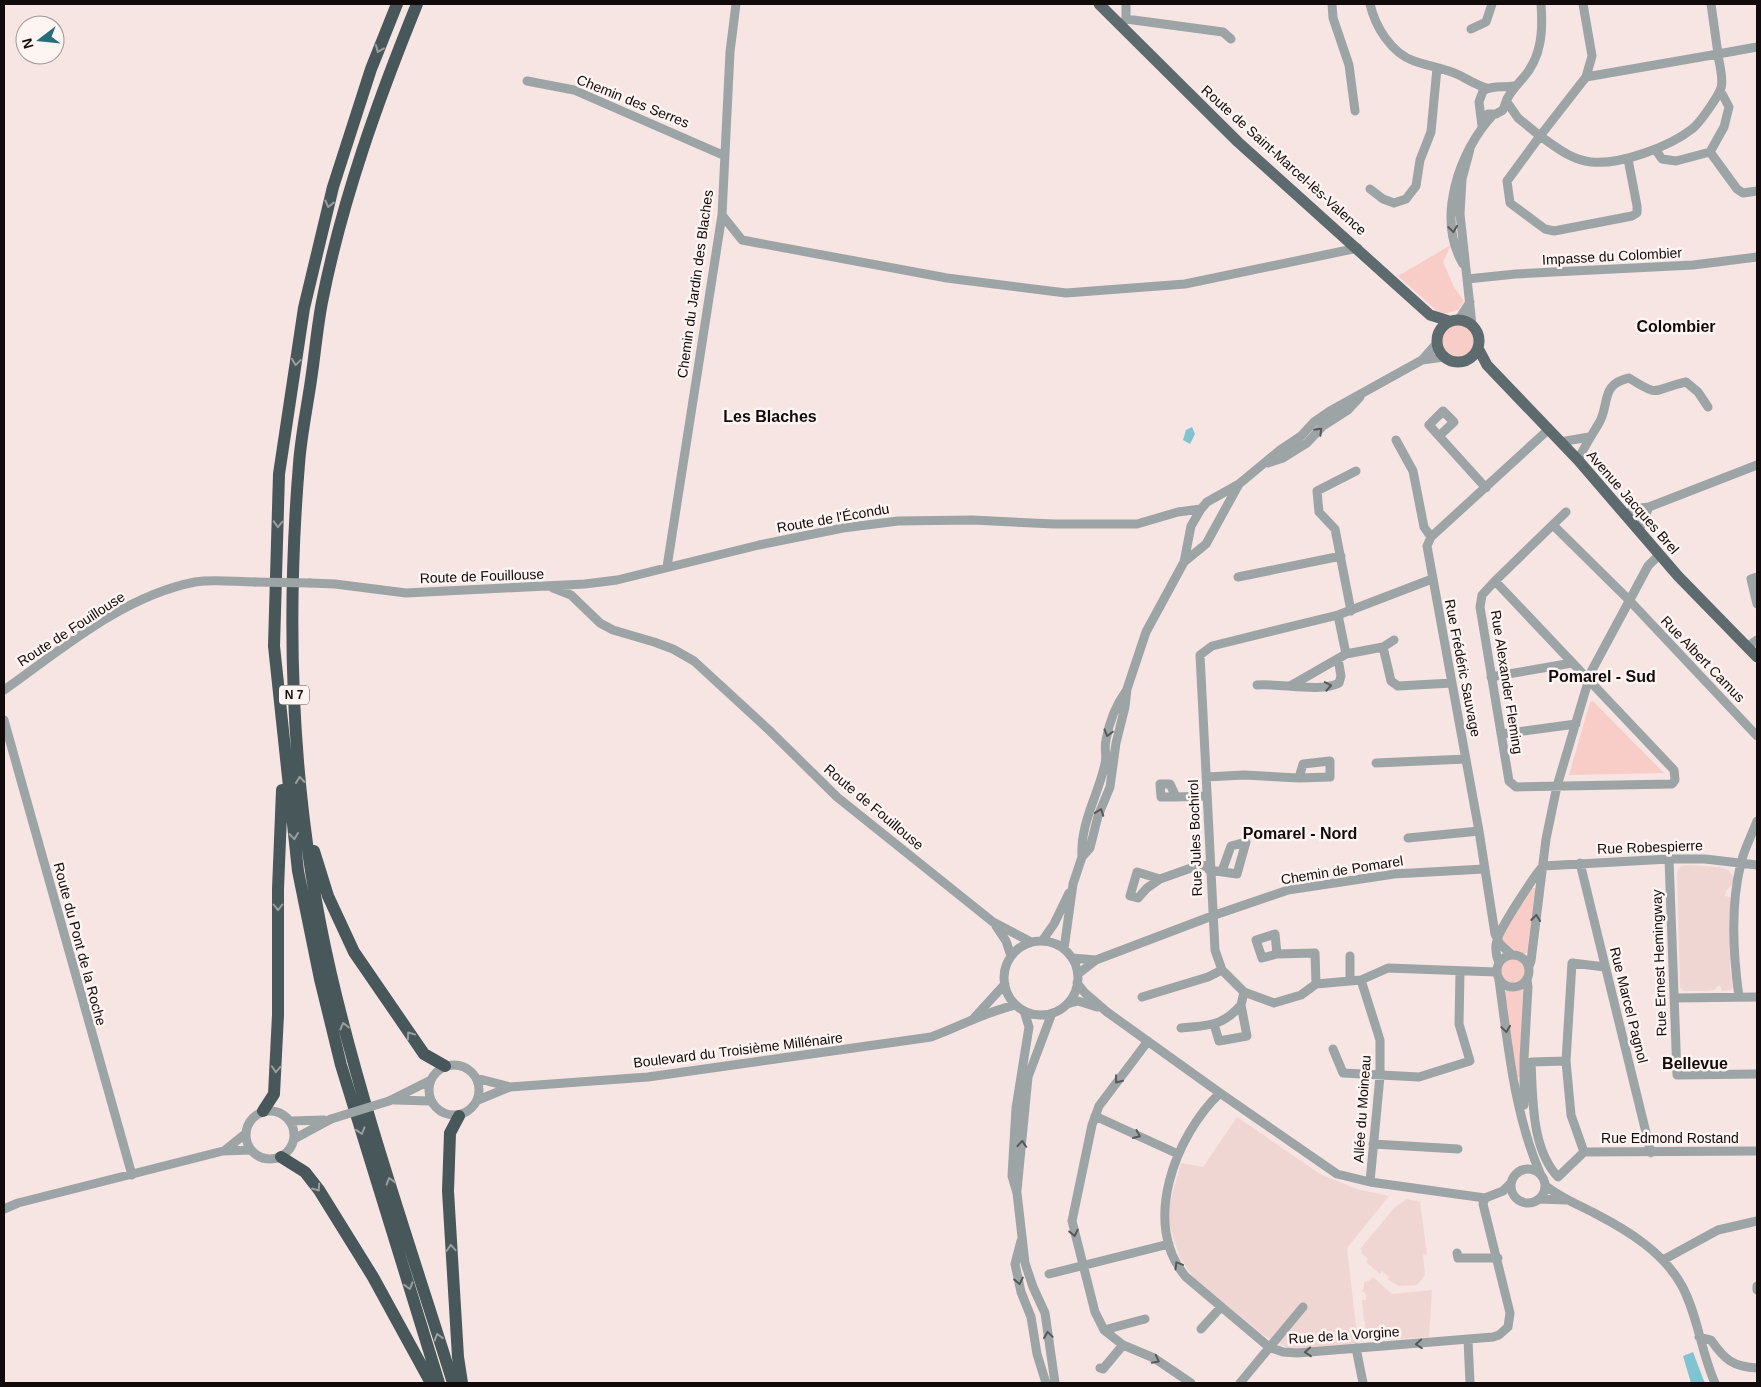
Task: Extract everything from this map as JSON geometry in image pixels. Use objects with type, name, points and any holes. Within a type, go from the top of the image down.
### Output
[{"type":"highway","name":"N 7","points":[[397,4],[371,69],[333,187],[304,308],[279,474],[274,646],[298,871],[320,979],[341,1065],[439,1383]]},
{"type":"highway","name":"N 7","points":[[417,4],[389,73],[352,184],[322,302],[299,462],[292,629],[296,747],[303,812],[311,869],[330,972],[351,1052],[453,1383]]},
{"type":"highway","points":[[263,1111],[274,1094],[278,1015],[278,889],[284,753]]},
{"type":"highway","points":[[303,812],[328,896],[354,952],[424,1054],[445,1066]]},
{"type":"highway","points":[[459,1116],[450,1133],[448,1191],[458,1357],[462,1383]]},
{"type":"highway","points":[[281,1157],[305,1172],[319,1190],[373,1277],[431,1383]]},
{"type":"main road","name":"Route de Saint-Marcel-lès-Valence","points":[[1098,4],[1123,22],[1238,142],[1430,314],[1454,320]]},
{"type":"main road","name":"Route de Saint-Marcel-lès-Valence","points":[[1430,314],[1437,338]]},
{"type":"main road","points":[[1454,320],[1472,325],[1478,336],[1478,348],[1468,359],[1456,362],[1444,357],[1437,338],[1442,326],[1454,320]]},
{"type":"main road","name":"Avenue Jacques Brel","points":[[1478,348],[1487,365],[1578,460],[1659,555],[1757,657]]},
{"type":"main road","name":"Avenue Jacques Brel","points":[[1468,359],[1487,365]]},
{"type":"street","name":"Chemin du Jardin des Blaches","points":[[667,567],[722,215],[730,52],[736,4]]},
{"type":"street","points":[[1126,4],[1123,22],[1223,32],[1231,39]]},
{"type":"street","points":[[1332,4],[1333,18],[1349,65],[1355,111]]},
{"type":"street","points":[[1370,4],[1373,16],[1382,33],[1395,49],[1411,60],[1458,75],[1471,84],[1500,89],[1514,86]]},
{"type":"street","points":[[1471,29],[1486,22],[1492,4]]},
{"type":"street","points":[[1472,325],[1471,300],[1467,279],[1456,249],[1452,204],[1455,178],[1482,126],[1496,114],[1507,100],[1514,86],[1523,78],[1538,55],[1542,28],[1541,4]]},
{"type":"street","points":[[1583,4],[1592,56],[1586,77],[1507,181],[1507,194],[1510,203],[1545,228],[1554,232],[1632,216],[1637,214],[1628,159]]},
{"type":"street","points":[[1655,148],[1662,159],[1676,161],[1710,152],[1718,141],[1724,127],[1729,107],[1720,90],[1718,54],[1711,4]]},
{"type":"street","points":[[1586,77],[1757,47]]},
{"type":"street","points":[[1370,189],[1383,199],[1394,203],[1406,198],[1416,186],[1420,160],[1431,132],[1437,68]]},
{"type":"street","name":"Chemin des Serres","points":[[527,81],[574,90],[725,156]]},
{"type":"street","points":[[1471,84],[1479,98],[1482,126]]},
{"type":"street","points":[[1479,98],[1487,88]]},
{"type":"street","points":[[1500,89],[1518,118],[1540,136],[1568,155],[1591,162],[1628,159],[1693,129],[1720,90]]},
{"type":"street","points":[[1481,108],[1496,114],[1518,118]]},
{"type":"street","points":[[1710,152],[1737,189],[1743,193],[1757,191]]},
{"type":"street","points":[[722,215],[742,240],[947,278],[1066,293],[1185,284],[1358,248]]},
{"type":"street","name":"Impasse du Colombier","points":[[1467,279],[1516,274],[1693,265],[1757,257]]},
{"type":"street","points":[[1454,320],[1466,311],[1471,300]]},
{"type":"street","points":[[1422,360],[1437,338]]},
{"type":"street","points":[[1042,941],[1054,924],[1073,884],[1082,857],[1090,848],[1098,816],[1110,787],[1116,743],[1126,706],[1127,689],[1146,632],[1184,562],[1191,526],[1201,509],[1221,492],[1240,484],[1263,465],[1283,458],[1307,443],[1324,426],[1348,410],[1362,395],[1422,360],[1444,357]]},
{"type":"street","points":[[1578,460],[1589,437],[1600,421],[1606,394],[1622,379],[1629,378],[1648,390],[1657,392],[1686,382],[1698,392],[1708,408]]},
{"type":"street","points":[[1439,436],[1454,422],[1443,411],[1428,425],[1486,488]]},
{"type":"street","points":[[1450,417],[1460,415]]},
{"type":"street","points":[[1396,440],[1413,471],[1424,527],[1431,537],[1548,429]]},
{"type":"street","points":[[1560,442],[1589,437]]},
{"type":"street","points":[[1569,451],[1577,439]]},
{"type":"street","points":[[1625,514],[1640,508],[1649,507],[1757,465]]},
{"type":"street","points":[[1351,611],[1335,529],[1319,512],[1317,491],[1356,471]]},
{"type":"street","points":[[1184,562],[1206,544],[1240,484]]},
{"type":"street","points":[[1221,492],[1230,501]]},
{"type":"street","points":[[1639,530],[1649,507]]},
{"type":"street","name":"Route de l'Écondu","points":[[550,586],[617,580],[759,545],[843,528],[898,521],[972,520],[1108,525],[1137,524],[1201,509]]},
{"type":"street","points":[[1184,512],[1191,526]]},
{"type":"street","name":"Rue Alexander Fleming","points":[[1566,512],[1482,595],[1480,606],[1509,781],[1516,787],[1672,784],[1676,780],[1674,770],[1589,680]]},
{"type":"street","name":"Rue Albert Camus","points":[[1553,525],[1629,600],[1757,736]]},
{"type":"street","name":"Rue Frédéric Sauvage","points":[[1431,537],[1427,546],[1432,579],[1479,831],[1497,939],[1496,955],[1511,1060],[1524,1121]]},
{"type":"street","points":[[1188,546],[1197,551]]},
{"type":"street","points":[[1659,555],[1648,566],[1591,672],[1556,786],[1543,866],[1531,961],[1528,966],[1524,1059],[1524,1121],[1530,1151],[1546,1186],[1566,1200],[1623,1230],[1663,1260],[1683,1289],[1716,1383]]},
{"type":"street","points":[[1238,577],[1341,556]]},
{"type":"street","points":[[1757,577],[1751,579],[1757,604]]},
{"type":"street","name":"Rue Jules Bochirol","points":[[1432,579],[1351,611],[1212,646],[1200,655],[1209,868],[1215,950],[1222,970],[1244,992],[1274,1003],[1301,995],[1316,984],[1361,980],[1388,968],[1498,972]]},
{"type":"street","points":[[1495,581],[1589,680]]},
{"type":"street","name":"Route de Fouillouse","points":[[4,690],[121,610],[164,590],[197,582],[335,584],[406,593],[550,586],[571,595],[600,623],[613,630],[673,649],[694,662],[769,730],[837,798],[993,922],[1031,942]]},
{"type":"street","points":[[1256,685],[1292,685],[1309,688],[1339,684],[1342,657],[1338,615]]},
{"type":"street","points":[[1292,685],[1342,657],[1383,647],[1394,640]]},
{"type":"street","points":[[1747,647],[1757,640]]},
{"type":"street","points":[[1383,647],[1391,681],[1398,686],[1452,683]]},
{"type":"street","points":[[1491,677],[1572,663]]},
{"type":"street","name":"Route du Pont de la Roche","points":[[4,720],[132,1175]]},
{"type":"street","points":[[1501,734],[1576,724]]},
{"type":"street","points":[[1376,763],[1466,759]]},
{"type":"street","points":[[1206,777],[1244,775],[1299,778]]},
{"type":"street","points":[[1176,797],[1206,796]]},
{"type":"street","points":[[1738,997],[1734,962],[1735,910],[1741,863],[1757,820]]},
{"type":"street","points":[[1408,838],[1479,831]]},
{"type":"street","name":"Rue Robespierre","points":[[1543,866],[1670,859],[1705,859],[1757,865]]},
{"type":"street","name":"Rue Ernest Hemingway","points":[[1670,859],[1677,1075],[1757,1074]]},
{"type":"street","name":"Rue Marcel Pagnol","points":[[1580,863],[1651,1153]]},
{"type":"street","points":[[1528,966],[1522,958],[1512,955],[1503,948],[1497,939],[1529,884],[1543,866]]},
{"type":"street","points":[[1160,880],[1190,868],[1209,868],[1222,871]]},
{"type":"street","name":"Chemin de Pomarel","points":[[1078,978],[1096,960],[1212,916],[1288,890],[1394,874],[1484,869]]},
{"type":"street","points":[[1064,949],[1073,884]]},
{"type":"street","name":"Route de Fouillouse","points":[[993,922],[1006,940],[1011,956]]},
{"type":"street","points":[[1107,1012],[1087,1002],[1067,1004],[1052,1013],[1038,1014],[1024,1010],[1016,1005],[1007,992],[1005,984],[1007,964],[1011,956],[1024,945],[1031,942],[1042,941],[1064,949],[1072,958],[1085,993],[1107,1012],[1324,1167],[1350,1179],[1485,1198],[1511,1184],[1515,1174],[1524,1169],[1530,1151]]},
{"type":"street","points":[[1277,954],[1315,953],[1316,984]]},
{"type":"street","points":[[1512,955],[1504,957],[1498,972],[1506,986],[1515,987],[1527,980]]},
{"type":"street","points":[[1350,956],[1350,980]]},
{"type":"street","name":"Chemin de Pomarel","points":[[1072,958],[1096,960]]},
{"type":"street","points":[[1566,1061],[1531,1062],[1538,1130],[1544,1155],[1550,1169],[1558,1177],[1584,1152],[1571,1115],[1566,1061],[1572,963],[1605,967]]},
{"type":"street","points":[[1142,998],[1208,978],[1222,970]]},
{"type":"street","points":[[1333,1050],[1343,1073],[1380,1076],[1419,1077],[1470,1060],[1459,1024],[1460,972]]},
{"type":"street","points":[[1067,1004],[1078,978]]},
{"type":"street","name":"Allée du Moineau","points":[[1361,980],[1380,1040],[1380,1076],[1372,1144],[1370,1182]]},
{"type":"street","name":"Boulevard du Troisième Millénaire","points":[[966,1024],[987,1005],[1005,984]]},
{"type":"street","points":[[1214,1024],[1219,1041],[1247,1036],[1241,1004],[1244,992]]},
{"type":"street","points":[[1674,998],[1757,997]]},
{"type":"street","points":[[1180,1028],[1214,1024],[1229,1018],[1241,1004]]},
{"type":"street","name":"Boulevard du Troisième Millénaire","points":[[478,1100],[510,1087],[648,1077],[931,1037],[966,1024],[998,1009],[1016,1005]]},
{"type":"street","points":[[1024,1010],[1029,1026],[1014,1133],[1012,1176],[1017,1193],[1025,1262],[1033,1287],[1045,1313],[1055,1383]]},
{"type":"street","points":[[1017,1193],[1028,1077],[1052,1013]]},
{"type":"street","points":[[1148,1041],[1104,1098],[1095,1116],[1072,1221],[1095,1312],[1104,1330],[1123,1345],[1154,1358],[1191,1383]]},
{"type":"street","points":[[294,1139],[329,1120],[391,1101],[431,1080],[445,1066],[460,1065],[472,1072],[479,1085],[478,1100],[467,1113],[459,1116],[442,1113],[431,1101],[429,1087],[431,1080]]},
{"type":"street","name":"Boulevard du Troisième Millénaire","points":[[476,1078],[510,1087]]},
{"type":"street","name":"Rue de la Vorgine","points":[[1220,1094],[1178,1154],[1163,1215],[1169,1244],[1178,1268],[1186,1278],[1269,1347],[1283,1352],[1297,1353],[1468,1340],[1499,1335],[1508,1327],[1510,1321],[1509,1302],[1483,1204],[1485,1198]]},
{"type":"street","points":[[391,1101],[431,1101]]},
{"type":"street","points":[[223,1152],[245,1134],[250,1120],[263,1111],[278,1112],[290,1121],[329,1120]]},
{"type":"street","points":[[1095,1116],[1178,1154]]},
{"type":"street","points":[[4,1209],[18,1203],[223,1152],[250,1150],[264,1159],[281,1157],[291,1146],[294,1139],[290,1121]]},
{"type":"street","points":[[245,1134],[250,1150]]},
{"type":"street","points":[[1372,1144],[1458,1149]]},
{"type":"street","name":"Rue Edmond Rostand","points":[[1584,1152],[1757,1151]]},
{"type":"street","points":[[1524,1169],[1540,1173]]},
{"type":"street","points":[[1511,1184],[1515,1198]]},
{"type":"street","points":[[1497,1193],[1525,1203],[1536,1202],[1540,1199],[1546,1186]]},
{"type":"street","points":[[1540,1199],[1566,1200]]},
{"type":"street","points":[[1663,1260],[1718,1230],[1757,1221]]},
{"type":"street","points":[[1023,1233],[1015,1264],[1021,1292],[1031,1316],[1037,1354],[1046,1383]]},
{"type":"street","points":[[1049,1274],[1169,1244]]},
{"type":"street","points":[[1457,1253],[1458,1258],[1498,1258]]},
{"type":"street","points":[[1201,1329],[1221,1307]]},
{"type":"street","points":[[1240,1383],[1303,1307]]},
{"type":"street","points":[[1104,1330],[1145,1319]]},
{"type":"street","points":[[1699,1337],[1711,1340],[1723,1358],[1743,1367],[1757,1368]]},
{"type":"street","points":[[1468,1340],[1470,1383]]},
{"type":"street","points":[[1100,1368],[1103,1369],[1123,1345]]},
{"type":"street","points":[[1356,1348],[1363,1383]]},
{"type":"shaded area","points":[[1451,245],[1443,262],[1454,287],[1464,301],[1458,310],[1443,314],[1437,311],[1398,276]]},
{"type":"shaded area","points":[[1458,324],[1470,329],[1475,341],[1470,353],[1458,358],[1446,353],[1441,341],[1446,329]]},
{"type":"shaded area","points":[[1593,701],[1664,773],[1569,775],[1590,702]]},
{"type":"shaded area","points":[[1681,866],[1720,867],[1728,870],[1733,876],[1734,883],[1726,891],[1725,896],[1730,897],[1731,900],[1730,970],[1733,988],[1730,990],[1722,991],[1720,986],[1717,986],[1715,990],[1709,991],[1684,991],[1680,988],[1677,872]]},
{"type":"shaded area","points":[[1531,888],[1537,888],[1528,952],[1522,955],[1511,951],[1503,943],[1501,933]]},
{"type":"shaded area","points":[[1513,959],[1522,962],[1525,971],[1522,980],[1513,983],[1504,980],[1501,971],[1504,962]]},
{"type":"shaded area","points":[[1523,989],[1521,1077],[1516,1078],[1504,991]]},
{"type":"shaded area","points":[[1237,1117],[1320,1174],[1357,1189],[1389,1196],[1347,1248],[1358,1344],[1299,1351],[1290,1349],[1263,1335],[1194,1278],[1180,1258],[1169,1224],[1169,1206],[1181,1163],[1203,1167]]},
{"type":"shaded area","points":[[1407,1199],[1420,1202],[1427,1254],[1423,1255],[1425,1275],[1417,1285],[1399,1286],[1387,1279],[1389,1277],[1382,1271],[1380,1274],[1366,1262],[1368,1259],[1361,1253],[1360,1249],[1395,1207]]},
{"type":"shaded area","points":[[1373,1277],[1392,1294],[1432,1290],[1429,1337],[1372,1341],[1371,1332],[1366,1333],[1365,1323],[1367,1323],[1364,1321],[1362,1300],[1366,1300],[1366,1294],[1362,1291],[1364,1282],[1369,1281]]},
{"type":"water","points":[[1192,427],[1195,434],[1190,444],[1183,440],[1186,430]]},
{"type":"water","points":[[1693,1352],[1705,1383],[1691,1383],[1683,1356]]},
{"type":"district","name":"Colombier","points":[[1676,326]]},
{"type":"district","name":"Les Blaches","points":[[770,416]]},
{"type":"district","name":"Pomarel - Sud","points":[[1602,676]]},
{"type":"district","name":"Pomarel - Nord","points":[[1300,833]]},
{"type":"district","name":"Bellevue","points":[[1695,1063]]}]
